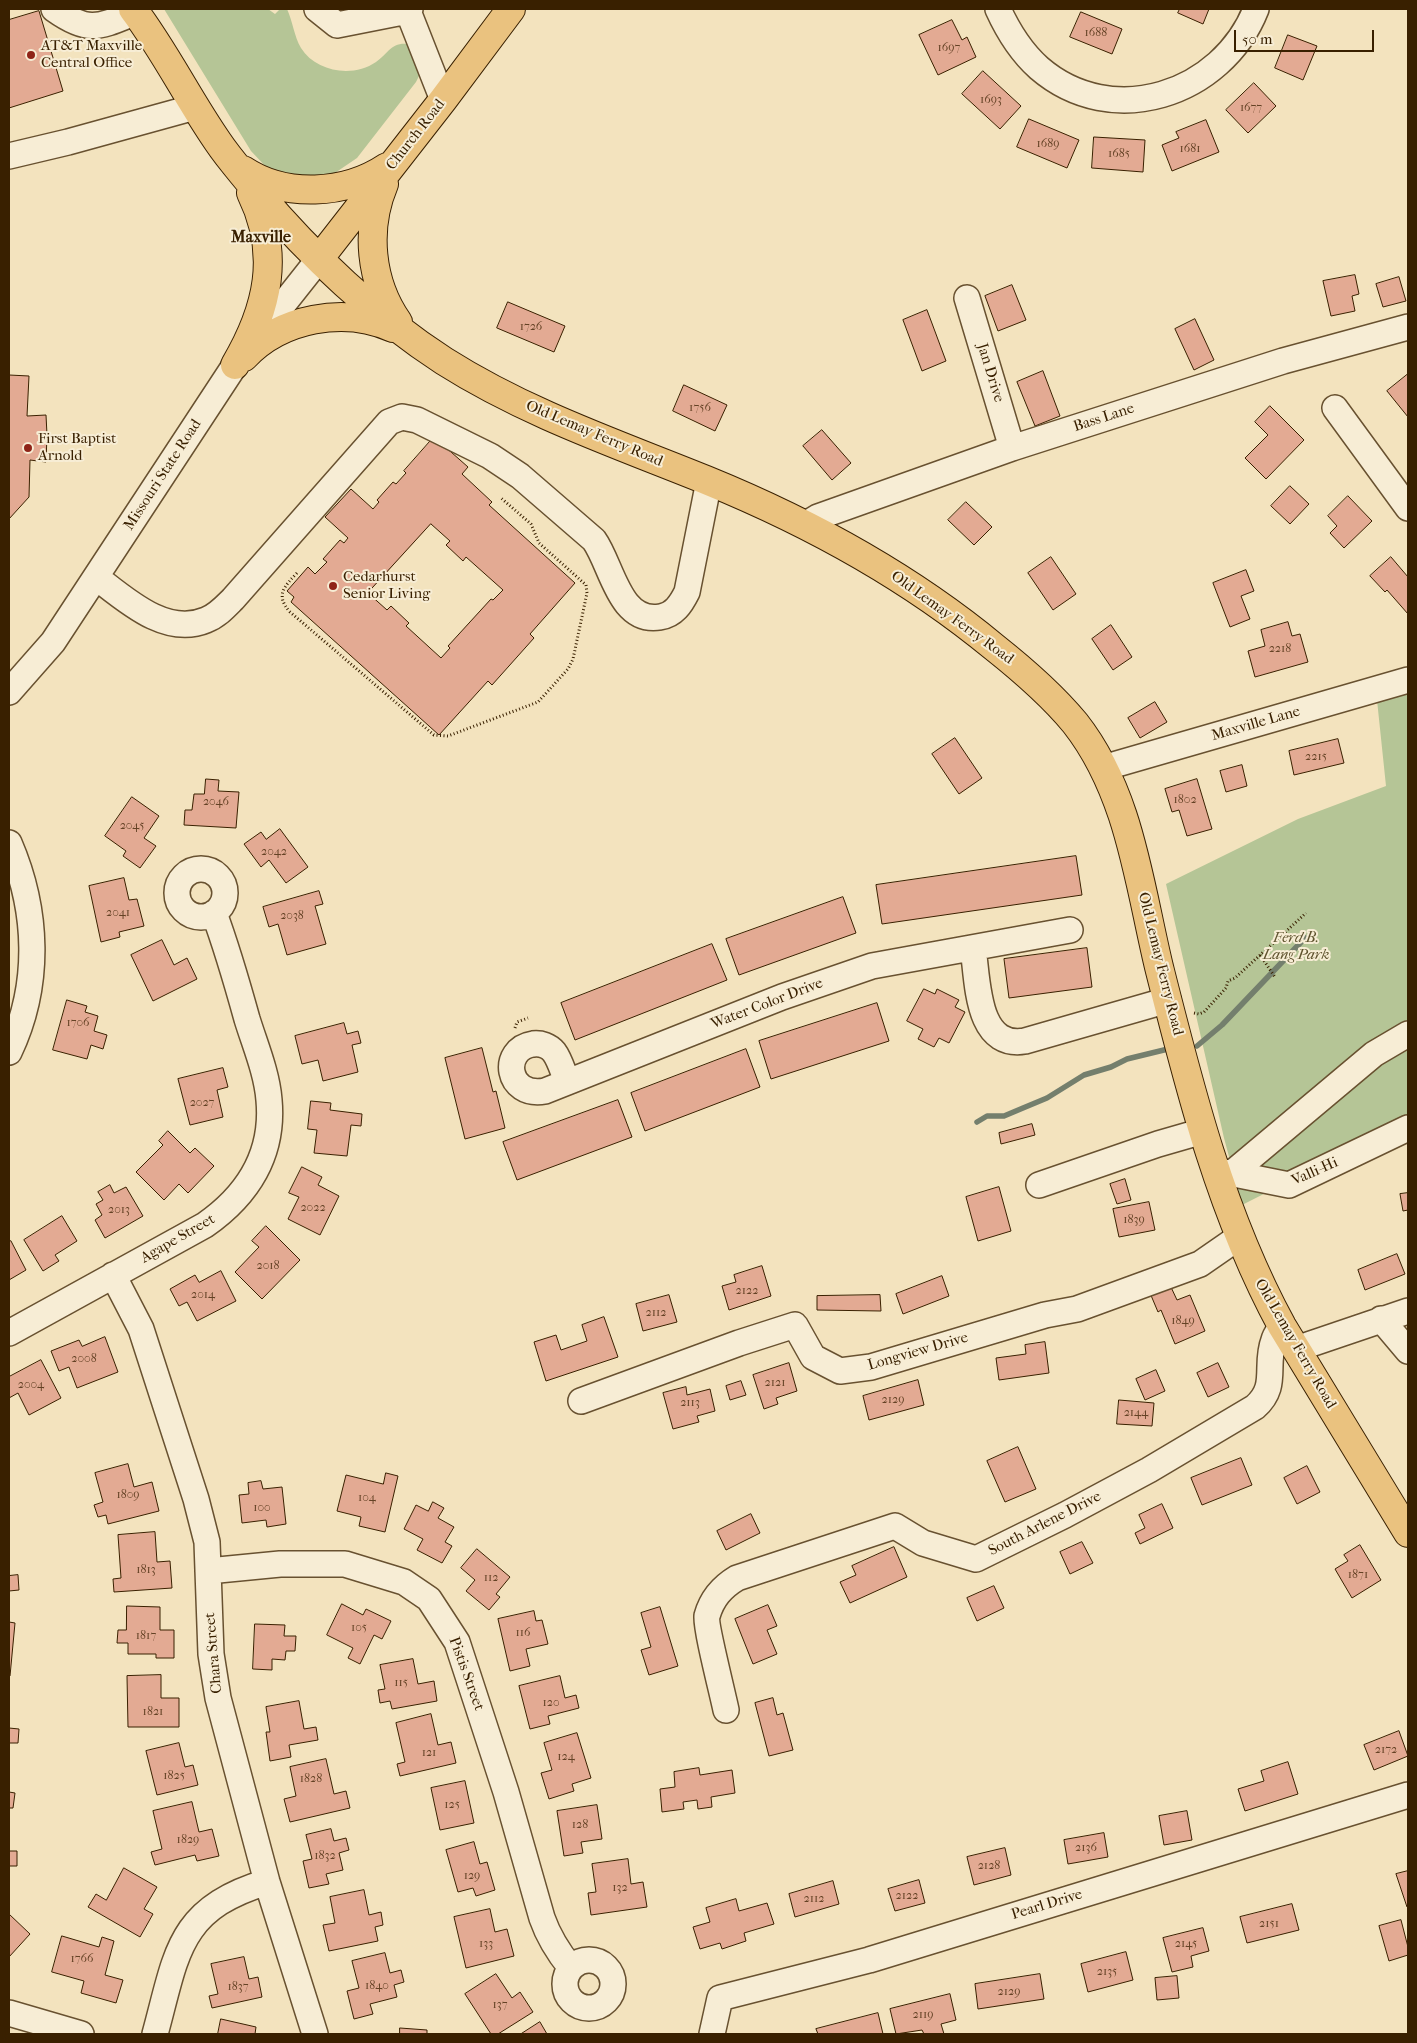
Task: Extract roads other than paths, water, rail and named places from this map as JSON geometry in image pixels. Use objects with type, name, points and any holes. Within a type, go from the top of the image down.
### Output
[{"type":"main road","name":"Church Road","points":[[319,259],[511,9]]},
{"type":"main road","name":"Old Lemay Ferry Road","points":[[135,10],[160,45],[219,145],[235,165],[319,259],[361,297],[406,333],[441,359],[491,388],[561,422],[709,481],[805,525],[892,574],[984,638],[1036,682],[1061,707],[1084,736],[1104,768],[1124,818],[1168,1000],[1203,1131],[1224,1172],[1239,1237],[1266,1298],[1282,1326],[1406,1523]]},
{"type":"main road","points":[[235,165],[265,182],[314,190],[333,188],[367,178],[396,161]]},
{"type":"main road","points":[[396,161],[381,191],[377,207],[374,224],[373,257],[381,290],[406,333]]},
{"type":"main road","points":[[235,165],[256,203],[267,244],[268,265],[267,286],[256,328],[235,365]]},
{"type":"main road","points":[[235,365],[252,348],[271,335],[292,325],[315,319],[362,318],[385,324],[406,333]]},
{"type":"street","points":[[54,9],[70,20],[83,25],[94,26],[103,25],[135,10]]},
{"type":"street","points":[[317,9],[337,25],[396,11],[443,100]]},
{"type":"street","points":[[998,9],[1007,28],[1022,51],[1050,76],[1086,93],[1107,98],[1133,99],[1170,93],[1204,76],[1232,50],[1246,30],[1256,9]]},
{"type":"street","points":[[9,156],[196,107]]},
{"type":"street","name":"Missouri State Road","points":[[9,692],[53,642],[235,365],[319,259]]},
{"type":"street","name":"Jan Drive","points":[[967,298],[1012,448]]},
{"type":"street","name":"Bass Lane","points":[[805,525],[818,516],[1012,448],[1283,361],[1408,327]]},
{"type":"street","points":[[1335,408],[1408,508]]},
{"type":"street","points":[[96,577],[126,599],[166,623],[187,625],[206,620],[218,613],[233,599],[389,422],[402,417],[417,420],[490,456],[520,476],[594,540],[602,551],[623,600],[629,607],[642,616],[660,617],[674,611],[682,604],[687,592],[709,481]]},
{"type":"street","name":"Maxville Lane","points":[[1104,768],[1408,680]]},
{"type":"street","points":[[9,843],[27,895],[33,946],[31,978],[26,1003],[9,1052]]},
{"type":"street","name":"Agape Street","points":[[9,1333],[205,1225],[225,1211],[240,1196],[252,1178],[265,1147],[269,1124],[268,1091],[225,944],[214,913]]},
{"type":"street","name":"Water Color Drive","points":[[567,1081],[773,1001],[872,966],[1070,930]]},
{"type":"street","points":[[973,948],[984,1015],[990,1028],[1005,1041],[1015,1043],[1025,1041],[1168,1000]]},
{"type":"street","points":[[1224,1172],[1374,1054],[1403,1042]]},
{"type":"street","name":"Valli-Hi","points":[[1224,1172],[1289,1185],[1408,1128]]},
{"type":"street","points":[[1039,1185],[1158,1144],[1203,1131]]},
{"type":"street","name":"Longview Drive","points":[[581,1401],[739,1343],[795,1325],[813,1356],[840,1371],[871,1367],[1045,1315],[1077,1309],[1200,1264],[1239,1237]]},
{"type":"street","name":"Chara Street","points":[[113,1275],[142,1329],[202,1522],[207,1542],[211,1654],[218,1698],[267,1882],[315,2034]]},
{"type":"street","points":[[1296,1349],[1408,1311]]},
{"type":"street","points":[[1381,1320],[1408,1351]]},
{"type":"street","name":"South Arlene Drive","points":[[726,1710],[706,1618],[714,1597],[724,1586],[754,1571],[895,1526],[923,1543],[976,1559],[1066,1516],[1149,1470],[1255,1407],[1264,1399],[1269,1387],[1274,1340],[1282,1326]]},
{"type":"street","name":"Pistis Street","points":[[208,1571],[280,1564],[344,1564],[404,1582],[429,1599],[457,1642],[506,1792],[547,1933],[557,1952],[571,1968]]},
{"type":"street","name":"Pearl Drive","points":[[712,2034],[720,1998],[869,1960],[1408,1795]]},
{"type":"street","points":[[155,2034],[176,1956],[190,1929],[202,1916],[226,1897],[267,1882]]},
{"type":"street","points":[[9,2014],[81,2034]]},
{"type":"waterway","points":[[1197,1046],[1222,1025],[1305,938]]},
{"type":"waterway","points":[[977,1122],[987,1116],[1004,1116],[1047,1098],[1084,1075],[1111,1067],[1127,1059],[1168,1049]]},
{"type":"place","name":"AT&T Maxville Central Office","points":[[31,55]]},
{"type":"place","name":"First Baptist Arnold","points":[[28,448]]},
{"type":"place","name":"Cedarhurst Senior Living","points":[[333,586]]},
{"type":"district","name":"Maxville","points":[[261,238]]},
{"type":"park label","name":"Ferd B. Lang Park","points":[[1296,946]]}]
